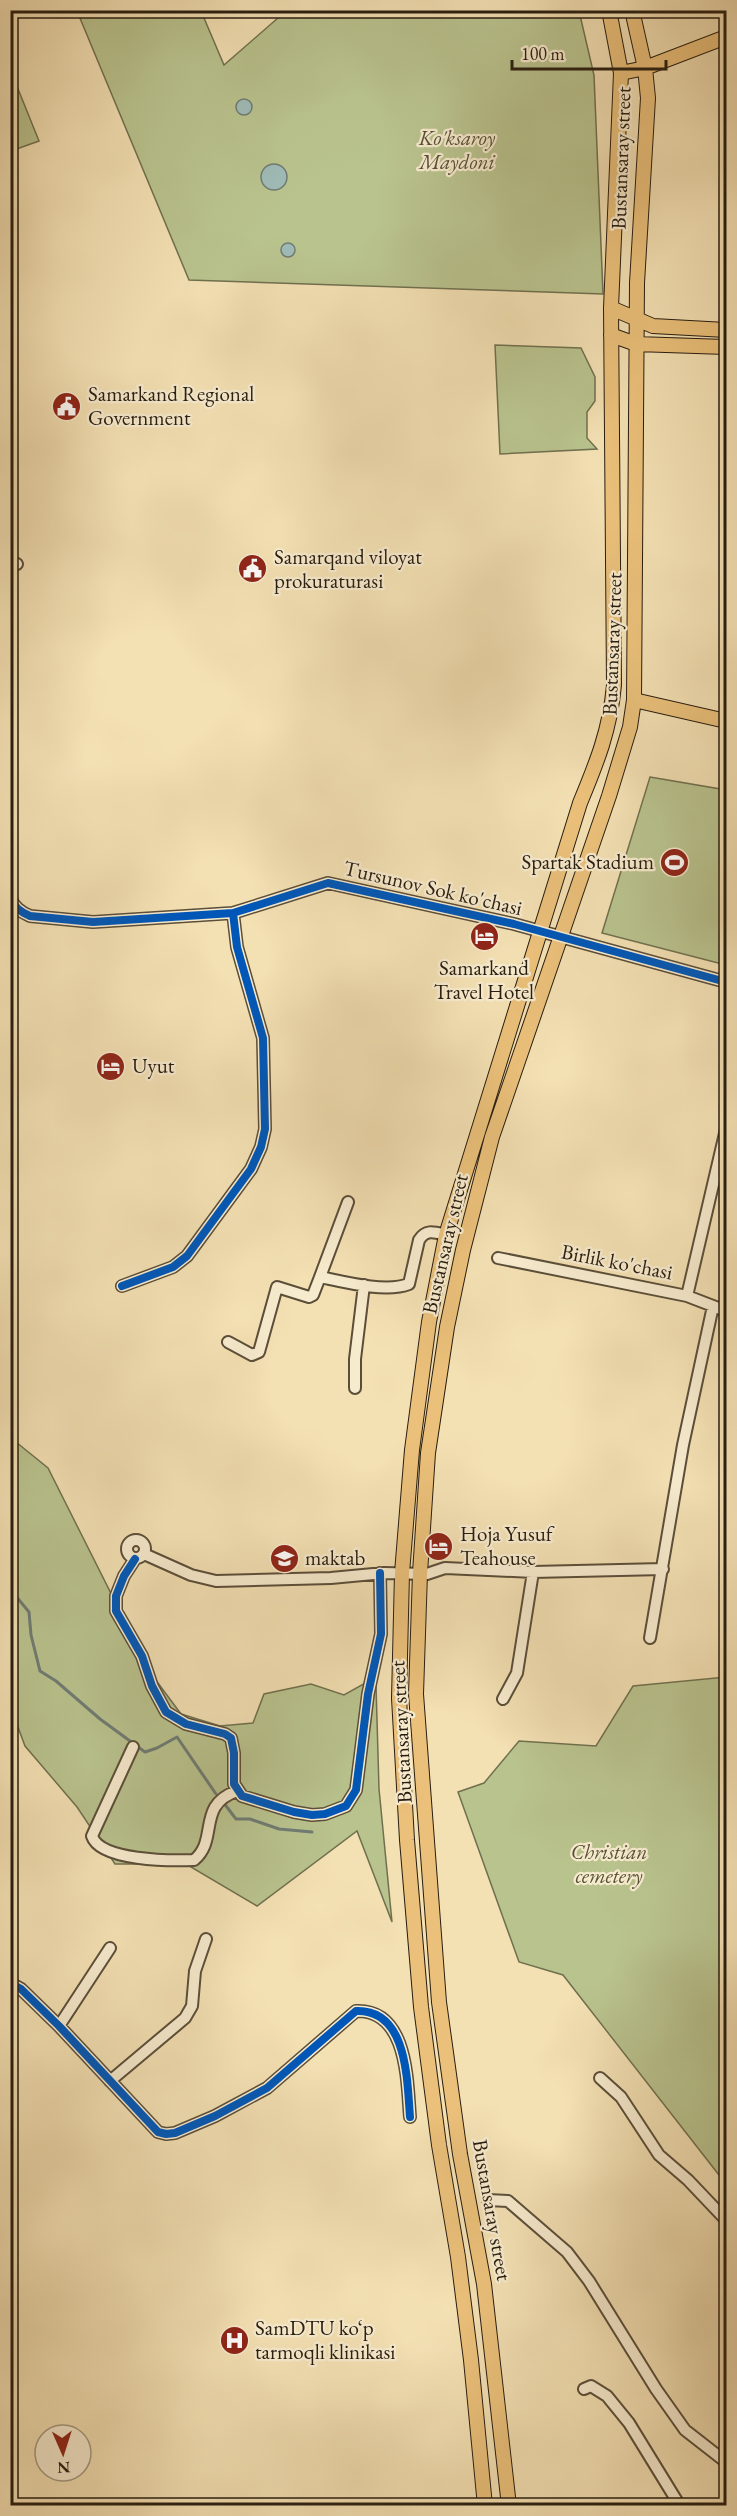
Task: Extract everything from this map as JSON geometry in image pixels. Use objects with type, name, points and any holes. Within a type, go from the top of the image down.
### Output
[{"type":"main road","name":"Bustansaray street","points":[[485,2505],[471,2360],[420,1996],[407,1840],[399,1698],[402,1573],[412,1450],[429,1322],[446,1235],[580,804],[601,753],[612,716],[614,685],[610,308],[621,73],[609,10]]},
{"type":"main road","name":"Bustansaray street","points":[[509,2505],[484,2284],[460,2154],[440,2002],[416,1694],[420,1573],[428,1453],[447,1327],[463,1250],[492,1137],[565,940],[630,727],[634,700],[636,318],[648,98],[645,68],[632,10]]},
{"type":"main road","points":[[621,73],[645,68],[726,37]]},
{"type":"main road","points":[[610,308],[653,326],[726,330]]},
{"type":"main road","points":[[611,335],[636,344],[726,347]]},
{"type":"main road","points":[[634,700],[726,721]]},
{"type":"street","name":"Tursunov Sok ko'chasi","points":[[10,897],[21,913],[30,916],[93,922],[232,913],[328,883],[542,932],[726,982]]},
{"type":"street","points":[[122,1286],[173,1267],[187,1256],[251,1169],[261,1147],[265,1130],[262,1038],[237,947],[232,913]]},
{"type":"street","points":[[687,1296],[726,1129]]},
{"type":"street","points":[[228,1342],[252,1355],[259,1352],[275,1288],[311,1296],[348,1202]]},
{"type":"street","points":[[320,1277],[364,1285],[402,1287],[409,1284],[419,1240],[423,1234],[429,1231],[446,1235]]},
{"type":"street","name":"Birlik ko'chasi","points":[[498,1258],[687,1296],[726,1311]]},
{"type":"street","points":[[355,1388],[355,1359],[364,1285]]},
{"type":"street","points":[[650,1638],[683,1445],[713,1306]]},
{"type":"street","points":[[380,1573],[381,1634],[368,1694],[356,1790],[352,1799],[338,1810],[312,1815],[251,1800],[237,1791],[234,1784],[234,1753],[231,1738],[225,1734],[186,1724],[166,1712],[152,1686],[142,1656],[116,1611],[116,1596],[124,1575],[140,1556],[190,1575],[216,1581],[331,1578],[380,1573],[420,1573],[445,1568],[533,1572],[663,1569]]},
{"type":"street","points":[[503,1700],[520,1662],[533,1572]]},
{"type":"street","points":[[133,1747],[92,1836],[96,1845],[101,1849],[124,1856],[194,1860],[201,1852],[217,1801],[237,1791]]},
{"type":"street","points":[[110,2081],[185,2018],[192,2006],[195,1971],[206,1939]]},
{"type":"street","points":[[59,2026],[110,1948]]},
{"type":"street","points":[[10,1983],[21,1989],[59,2026],[158,2132],[175,2133],[215,2116],[267,2088],[350,2014],[362,2011],[375,2014],[392,2030],[402,2048],[410,2117]]},
{"type":"street","points":[[600,2078],[625,2102],[659,2155],[688,2180],[726,2220]]},
{"type":"street","points":[[488,2200],[508,2201],[567,2252],[589,2281],[684,2430],[726,2462]]},
{"type":"street","points":[[584,2389],[591,2386],[607,2396],[629,2423],[680,2505]]},
{"type":"green space","name":"Ko'ksaroy Maydoni","points":[[77,11],[201,11],[224,65],[286,11],[579,11],[594,75],[603,294],[189,280]]},
{"type":"green space","points":[[10,69],[39,141],[11,151],[10,151]]},
{"type":"green space","points":[[495,345],[581,348],[595,377],[595,401],[587,412],[587,438],[597,449],[500,454]]},
{"type":"green space","name":"Spartak Stadium","points":[[650,777],[726,790],[726,965],[602,933]]},
{"type":"green space","points":[[11,1438],[48,1468],[152,1675],[181,1714],[220,1726],[253,1723],[264,1694],[311,1684],[344,1695],[367,1682],[376,1685],[379,1789],[392,1922],[357,1831],[257,1906],[186,1864],[115,1864],[77,1807],[25,1746],[12,1711]]},
{"type":"green space","name":"Christian cemetery","points":[[726,1677],[726,2184],[563,1975],[519,1962],[458,1792],[484,1783],[519,1741],[596,1746],[633,1686]]},
{"type":"water","points":[[244,99],[252,107],[244,115],[236,107]]},
{"type":"water","points":[[274,164],[283,168],[287,177],[283,186],[274,190],[265,186],[261,177],[265,168]]},
{"type":"water","points":[[285,243],[291,243],[295,250],[291,257],[285,257],[281,253],[281,247]]},
{"type":"waterway","points":[[10,1568],[15,1578],[15,1595],[29,1612],[31,1635],[40,1671],[56,1681],[100,1719],[145,1752],[177,1737],[216,1794]]},
{"type":"waterway","points":[[223,1802],[236,1819],[250,1819],[279,1829],[312,1832]]},
{"type":"cycle path","points":[[10,897],[18,909],[30,916],[93,922],[233,913],[328,883],[514,924],[726,982]]},
{"type":"cycle path","points":[[122,1286],[173,1267],[187,1256],[251,1169],[261,1147],[265,1129],[263,1038],[237,947],[233,913]]},
{"type":"cycle path","points":[[135,1559],[124,1576],[116,1596],[116,1611],[142,1656],[152,1686],[166,1712],[186,1724],[225,1734],[231,1738],[234,1753],[234,1784],[242,1796],[294,1812],[312,1815],[325,1814],[346,1806],[356,1790],[368,1694],[381,1634],[380,1573]]},
{"type":"cycle path","points":[[10,1983],[21,1989],[59,2026],[158,2132],[175,2133],[215,2116],[267,2088],[356,2011],[373,2014],[386,2022],[395,2034],[405,2067],[410,2117]]},
{"type":"place","name":"Samarkand Regional Government","points":[[67,406]]},
{"type":"place","name":"Samarqand viloyat prokuraturasi","points":[[253,569]]},
{"type":"place","name":"Spartak Stadium","points":[[675,862]]},
{"type":"place","name":"Samarkand Travel Hotel","points":[[484,937]]},
{"type":"place","name":"Uyut","points":[[111,1066]]},
{"type":"place","name":"Hoja Yusuf Teahouse","points":[[439,1546]]},
{"type":"place","name":"maktab","points":[[284,1558]]},
{"type":"place","name":"SamDTU ko‘p tarmoqli klinikasi","points":[[234,2340]]}]
